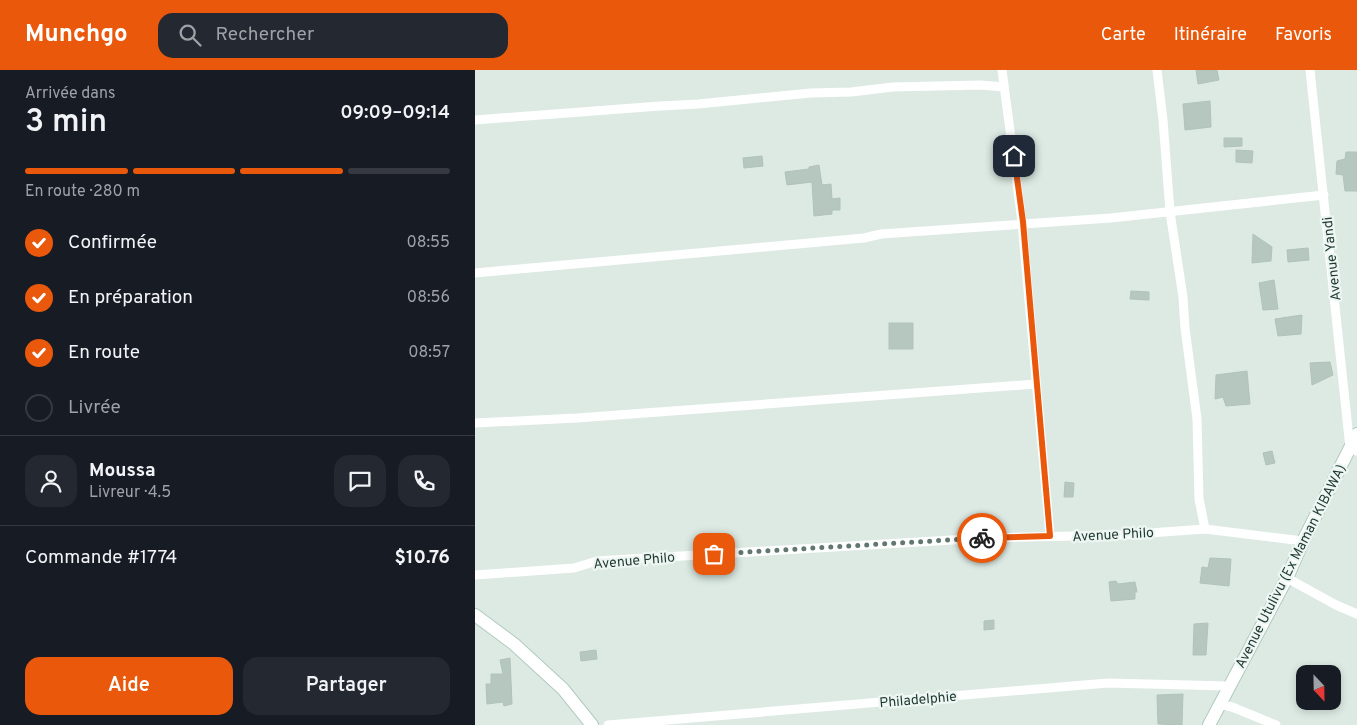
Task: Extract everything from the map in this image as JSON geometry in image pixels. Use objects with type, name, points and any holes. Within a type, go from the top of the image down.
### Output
[{"type":"street","points":[[1002,70],[1003,87],[1011,124],[1023,224],[1050,536]]},
{"type":"street","points":[[1157,70],[1163,120],[1169,212],[1183,296],[1185,328],[1197,419],[1199,499],[1205,529]]},
{"type":"street","name":"Avenue Yandi","points":[[1310,70],[1353,449]]},
{"type":"street","points":[[475,120],[698,104],[811,93],[851,92],[893,87],[980,85],[1003,87]]},
{"type":"street","points":[[475,273],[864,238],[881,234],[1111,218],[1324,195]]},
{"type":"street","points":[[475,423],[577,418],[1036,384]]},
{"type":"street","name":"Avenue Utulivu (Ex Maman KIBAWA)","points":[[1209,725],[1287,578],[1303,541],[1353,449],[1357,434]]},
{"type":"street","name":"Avenue Philo","points":[[475,575],[574,568],[597,561],[986,538],[1122,534],[1205,529],[1303,541]]},
{"type":"street","points":[[1287,578],[1336,605],[1357,614]]},
{"type":"street","points":[[475,615],[514,644],[563,690],[592,725]]},
{"type":"street","name":"Philadelphie","points":[[608,725],[1108,683],[1228,686]]},
{"type":"street","points":[[1219,704],[1232,707],[1276,725]]},
{"type":"building","points":[[1196,70],[1217,70],[1219,80],[1198,84]]},
{"type":"building","points":[[1210,101],[1211,127],[1185,130],[1183,104]]},
{"type":"building","points":[[1224,138],[1242,138],[1242,146],[1224,147]]},
{"type":"building","points":[[1236,150],[1253,151],[1252,163],[1236,162]]},
{"type":"building","points":[[1346,152],[1357,152],[1357,191],[1345,191],[1343,175],[1336,174],[1337,161],[1345,159]]},
{"type":"building","points":[[762,156],[763,166],[744,168],[743,158]]},
{"type":"building","points":[[819,165],[822,185],[831,184],[832,199],[840,198],[840,210],[832,210],[832,214],[814,216],[812,182],[787,185],[785,172],[809,169],[809,167]]},
{"type":"building","points":[[1253,234],[1272,247],[1271,261],[1252,263]]},
{"type":"building","points":[[1308,248],[1309,260],[1288,262],[1287,250]]},
{"type":"building","points":[[1274,280],[1278,309],[1263,310],[1259,283]]},
{"type":"building","points":[[1131,291],[1149,292],[1149,300],[1130,299]]},
{"type":"building","points":[[1302,315],[1301,334],[1278,336],[1275,319]]},
{"type":"building","points":[[889,323],[913,323],[913,349],[889,349]]},
{"type":"building","points":[[1330,362],[1333,375],[1312,385],[1310,363]]},
{"type":"building","points":[[1247,371],[1250,404],[1226,406],[1223,397],[1215,399],[1216,375]]},
{"type":"building","points":[[1272,451],[1275,463],[1266,465],[1263,453]]},
{"type":"building","points":[[1065,482],[1074,483],[1073,497],[1064,497]]},
{"type":"building","points":[[1210,558],[1231,559],[1229,586],[1200,583],[1202,567],[1208,568]]},
{"type":"building","points":[[1116,581],[1118,584],[1135,582],[1137,592],[1135,592],[1135,599],[1111,601],[1109,582]]},
{"type":"building","points":[[994,620],[994,629],[984,630],[984,621]]},
{"type":"building","points":[[1208,623],[1206,655],[1193,655],[1194,624]]},
{"type":"building","points":[[596,650],[597,659],[581,661],[580,652]]},
{"type":"building","points":[[510,658],[512,704],[504,706],[503,702],[487,704],[486,684],[491,684],[491,674],[503,674],[500,660]]},
{"type":"building","points":[[1183,694],[1182,725],[1158,724],[1157,695]]},
{"type":"way so far","points":[[714,554],[982,538]]},
{"type":"route","points":[[982,538],[1050,536],[1023,222],[1014,156]]}]
